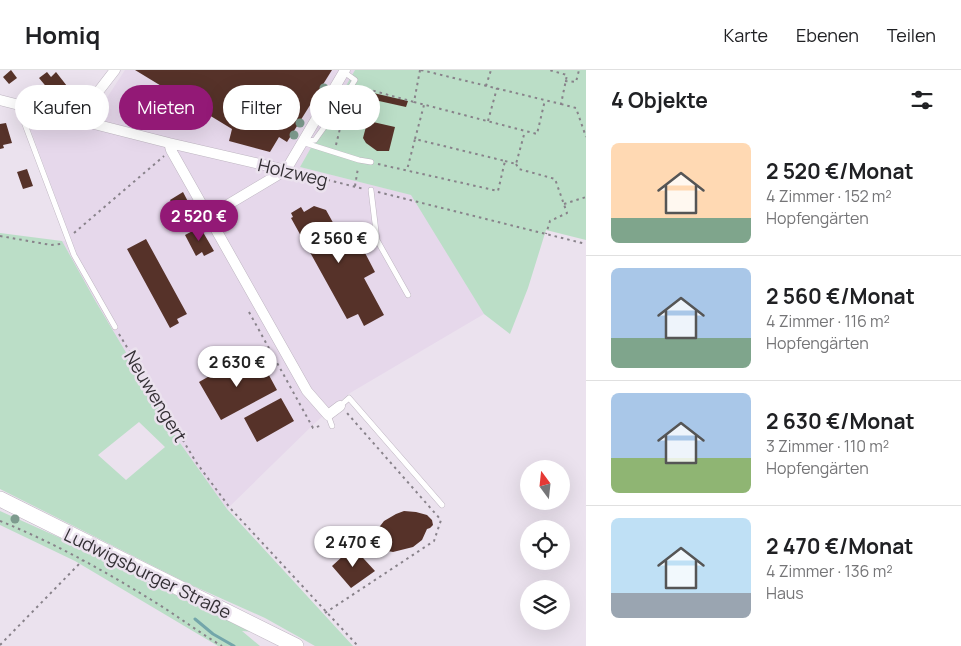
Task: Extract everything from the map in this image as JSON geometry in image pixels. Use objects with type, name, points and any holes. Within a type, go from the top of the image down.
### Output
[{"type":"main road","name":"Ludwigsburger Straße","points":[[0,499],[296,646]]},
{"type":"street","points":[[103,85],[115,70]]},
{"type":"street","points":[[209,216],[286,170],[344,71]]},
{"type":"street","name":"Holzweg","points":[[0,100],[15,105]]},
{"type":"street","name":"Holzweg","points":[[109,128],[170,146],[286,170]]},
{"type":"street","points":[[170,146],[307,391],[328,415],[340,406]]},
{"type":"lane","points":[[27,130],[74,255],[115,327]]},
{"type":"lane","points":[[302,142],[371,162]]},
{"type":"lane","points":[[371,190],[377,240],[408,295]]},
{"type":"lane","points":[[340,406],[349,398],[442,505]]},
{"type":"lane","points":[[328,415],[332,426]]},
{"type":"path","points":[[414,102],[420,70],[576,108],[586,137]]},
{"type":"path","points":[[486,86],[491,70]]},
{"type":"path","points":[[549,70],[567,75],[561,104]]},
{"type":"path","points":[[565,81],[576,82],[579,70]]},
{"type":"path","points":[[488,121],[497,88]]},
{"type":"path","points":[[380,93],[536,134],[545,100]]},
{"type":"path","points":[[407,170],[424,105]]},
{"type":"path","points":[[582,126],[586,125]]},
{"type":"path","points":[[516,164],[525,131]]},
{"type":"path","points":[[415,139],[506,161],[516,164],[519,169],[555,179],[567,213],[550,221],[546,234]]},
{"type":"path","points":[[68,236],[76,232],[170,146]]},
{"type":"path","points":[[355,186],[360,160]]},
{"type":"path","points":[[371,162],[498,191],[506,161]]},
{"type":"path","name":"Holzweg","points":[[286,170],[586,244]]},
{"type":"path","points":[[564,204],[586,197]]},
{"type":"path","points":[[0,236],[51,245],[71,244]]},
{"type":"path","name":"Neuwengert","points":[[115,327],[196,462],[245,526],[358,646]]},
{"type":"path","points":[[325,612],[434,541],[441,520],[340,406]]},
{"type":"path","points":[[0,521],[38,536],[159,604],[222,646]]},
{"type":"path","points":[[2,645],[82,561]]},
{"type":"shaded area","points":[[125,70],[355,70],[346,85],[310,85],[310,130],[321,130],[300,167],[412,195],[484,314],[350,393],[316,422],[227,509],[180,443],[62,241],[72,242],[31,130],[109,130],[109,94]]},
{"type":"green space","points":[[355,70],[586,70],[586,240],[546,230],[528,288],[510,334],[484,314],[411,195],[300,167],[321,130],[380,130],[380,85],[346,85]]},
{"type":"green space","points":[[0,233],[62,241],[180,443],[227,509],[353,646],[315,646],[265,618],[189,584],[0,489]],"holes":[[[139,422],[165,447],[126,480],[98,455]]]},
{"type":"green space","points":[[0,511],[76,545],[171,593],[257,632],[242,631],[260,646],[218,646],[75,561],[0,525]]},
{"type":"building","points":[[11,70],[17,78],[9,84],[3,77]]},
{"type":"building","points":[[135,70],[332,70],[323,85],[310,85],[310,105],[300,121],[300,85],[223,85],[223,124],[213,117],[213,85],[160,85]]},
{"type":"building","points":[[47,72],[51,77],[56,72],[66,85],[45,85],[39,78]]},
{"type":"building","points":[[380,95],[408,101],[406,107],[380,101]]},
{"type":"building","points":[[6,123],[12,143],[3,145],[4,148],[0,149],[0,124]]},
{"type":"building","points":[[380,124],[395,127],[389,151],[377,151],[366,143],[363,138],[365,130],[380,130]]},
{"type":"building","points":[[232,130],[294,130],[287,142],[279,137],[270,152],[229,141]]},
{"type":"building","points":[[27,169],[33,186],[23,189],[17,172]]},
{"type":"building","points":[[183,192],[195,215],[182,222],[170,200]]},
{"type":"building","points":[[314,206],[326,210],[346,246],[357,240],[362,245],[375,272],[364,278],[384,315],[364,326],[358,314],[347,319],[291,218],[293,217],[291,213],[301,207],[304,212]]},
{"type":"building","points":[[200,227],[214,251],[204,256],[202,252],[196,256],[185,235]]},
{"type":"building","points":[[146,239],[187,314],[177,319],[179,323],[170,328],[127,249]]},
{"type":"building","points":[[241,358],[250,374],[264,366],[277,390],[221,420],[199,382]]},
{"type":"building","points":[[281,398],[294,421],[257,442],[244,418]]},
{"type":"building","points":[[404,511],[427,515],[432,520],[433,525],[427,529],[422,540],[413,547],[393,552],[378,549],[371,545],[364,534],[377,530],[384,521]]},
{"type":"building","points":[[353,547],[375,571],[351,588],[332,566]]},
{"type":"waterway","points":[[195,619],[213,634],[234,646]]}]
